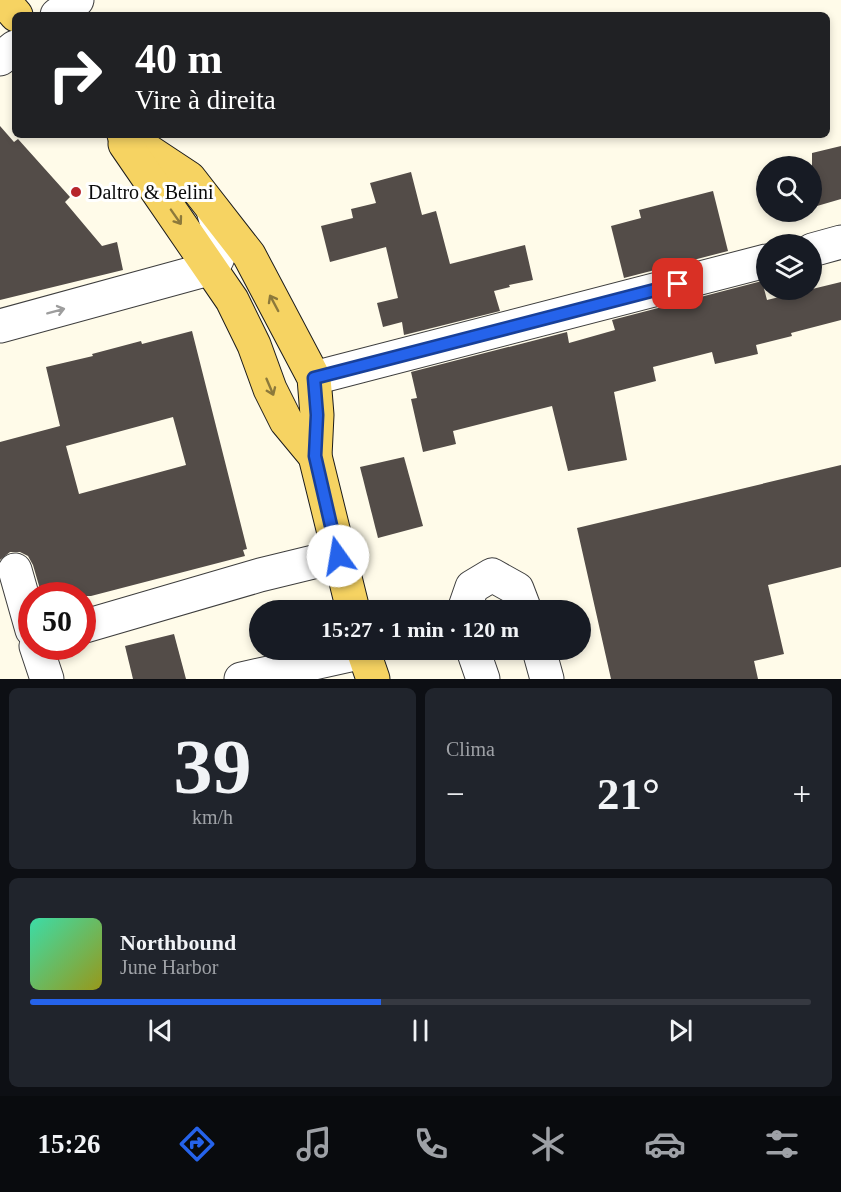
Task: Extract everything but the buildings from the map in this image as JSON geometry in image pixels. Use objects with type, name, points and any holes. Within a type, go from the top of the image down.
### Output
[{"type":"main road","points":[[3,0],[13,12]]},
{"type":"main road","points":[[120,138],[232,300],[286,421],[315,456]]},
{"type":"main road","points":[[129,138],[189,178],[249,255],[314,378],[317,415],[315,456],[350,600]]},
{"type":"street","points":[[61,12],[77,0]]},
{"type":"street","points":[[0,326],[212,268],[218,260],[222,247],[222,236],[213,210]]},
{"type":"street","points":[[822,248],[841,243]]},
{"type":"street","points":[[314,378],[756,264]]},
{"type":"street","points":[[96,623],[260,574],[338,556]]},
{"type":"street","points":[[15,570],[18,582]]},
{"type":"street","points":[[467,600],[472,587],[492,575],[517,589],[521,600]]},
{"type":"street","points":[[41,660],[47,679]]},
{"type":"street","points":[[242,679],[367,660]]},
{"type":"street","points":[[476,660],[483,679]]},
{"type":"street","points":[[541,660],[547,679]]},
{"type":"place","name":"Daltro & Belini","points":[[76,192]]},
{"type":"route","points":[[338,556],[315,456],[317,415],[314,378],[678,284]]}]
